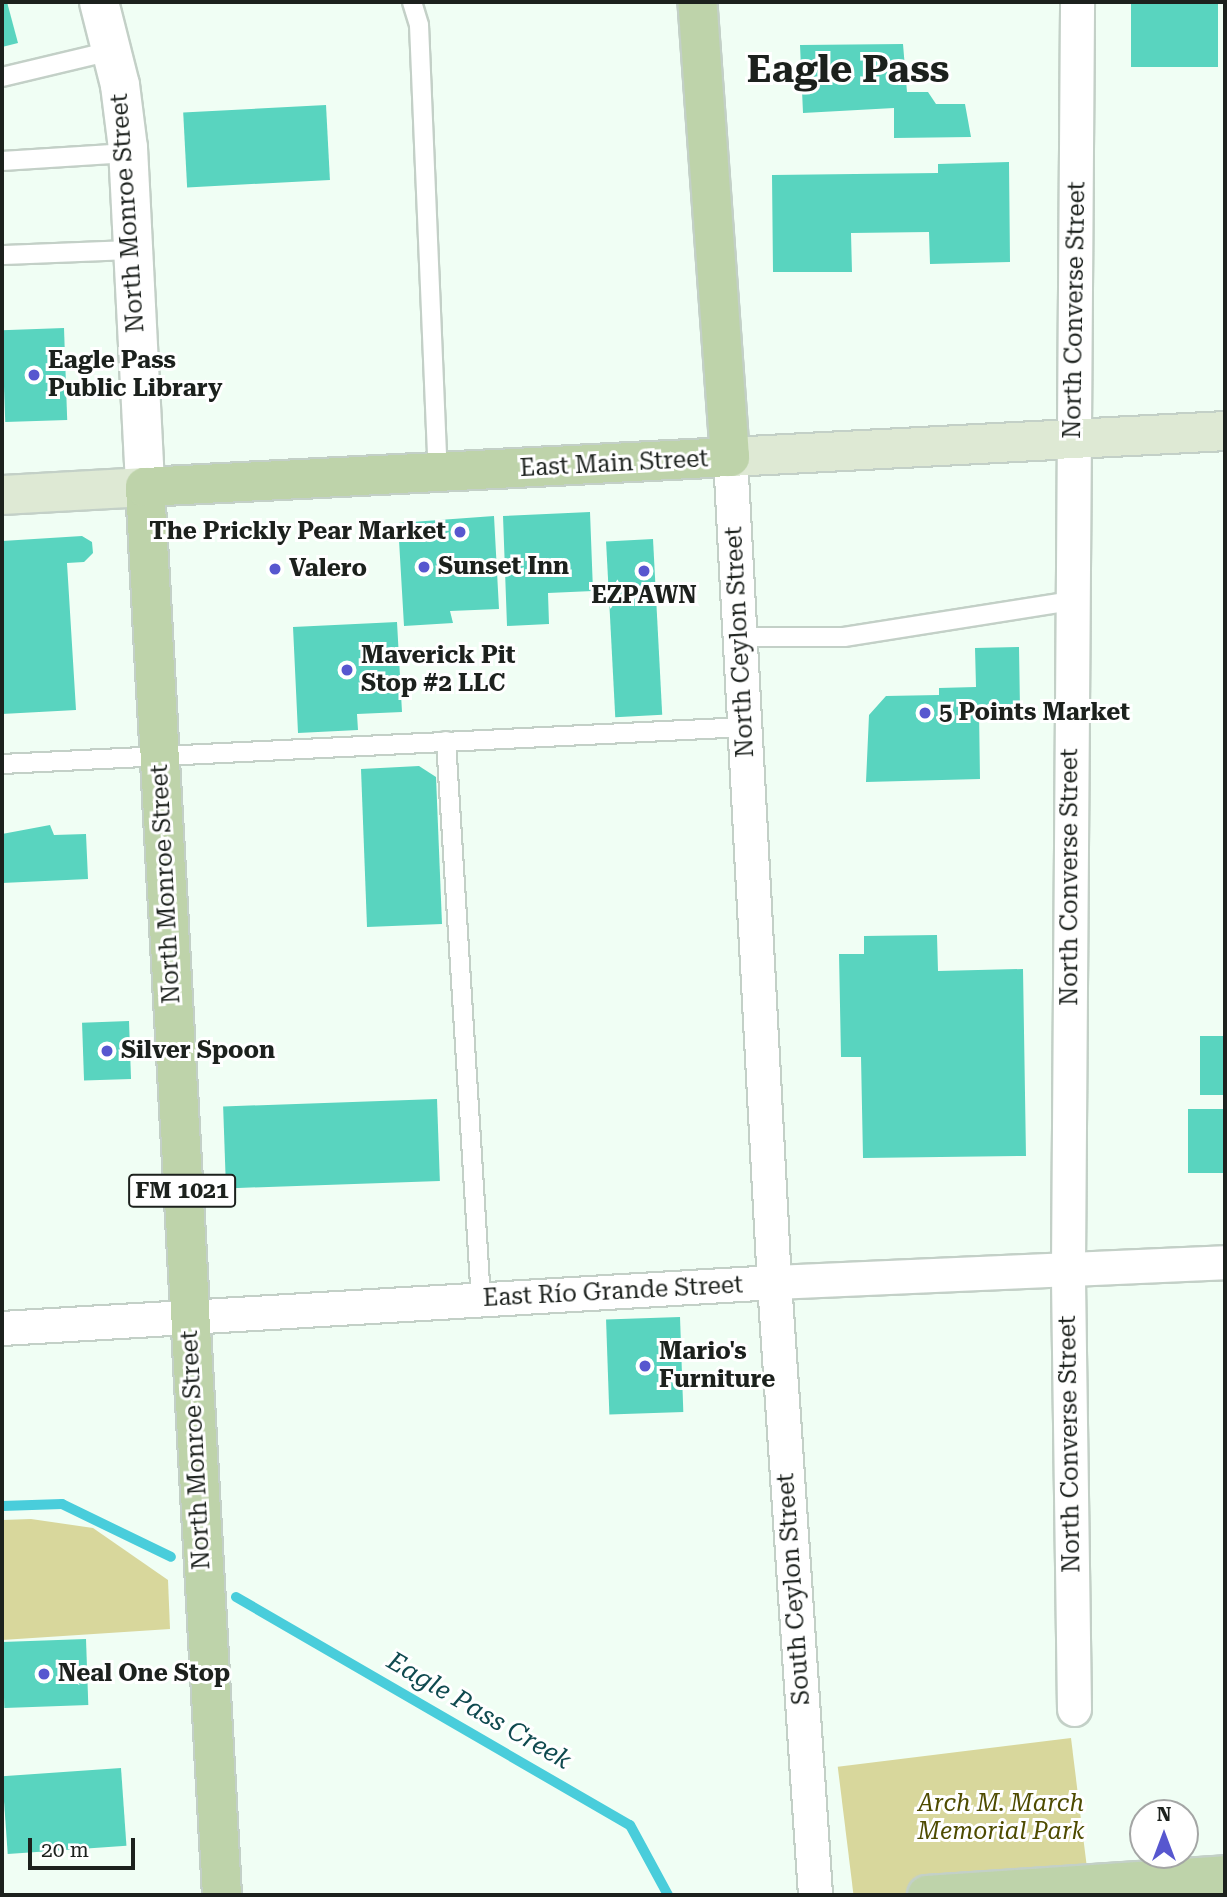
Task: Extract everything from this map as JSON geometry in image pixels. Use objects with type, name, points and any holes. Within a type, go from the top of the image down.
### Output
[{"type":"main road","name":"North Ceylon Street","points":[[697,2],[730,457]]},
{"type":"main road","name":"East Main Street","points":[[2,495],[438,475],[1074,436],[1225,430]]},
{"type":"main road","name":"North Monroe Street","points":[[145,487],[222,1895]]},
{"type":"main road","points":[[927,1895],[1225,1875]]},
{"type":"street","name":"North Monroe Street","points":[[99,2],[111,51],[128,153],[145,487]]},
{"type":"street","name":"North Converse Street","points":[[1074,1709],[1068,1267],[1077,2]]},
{"type":"street","name":"North Ceylon Street","points":[[730,457],[774,1282]]},
{"type":"street","name":"East Río Grande Street","points":[[2,1328],[774,1282],[1225,1262]]},
{"type":"street","name":"South Ceylon Street","points":[[774,1282],[815,1895]]},
{"type":"lane","points":[[412,2],[419,25],[438,475]]},
{"type":"lane","points":[[2,77],[111,51]]},
{"type":"lane","points":[[2,161],[128,153]]},
{"type":"lane","points":[[2,255],[134,250]]},
{"type":"lane","points":[[740,637],[844,637],[1072,601]]},
{"type":"lane","points":[[2,764],[744,727]]},
{"type":"lane","points":[[446,741],[481,1300]]},
{"type":"green space","points":[[31,1519],[93,1528],[168,1580],[170,1629],[2,1640],[2,1520]]},
{"type":"green space","name":"Arch M. March Memorial Park","points":[[1071,1738],[1090,1895],[854,1895],[838,1767]]},
{"type":"building","points":[[2,2],[7,2],[18,43],[2,47]]},
{"type":"building","points":[[1131,2],[1218,2],[1218,67],[1131,67]]},
{"type":"building","points":[[903,44],[907,92],[928,92],[936,104],[965,104],[971,137],[894,138],[894,108],[803,113],[800,45]]},
{"type":"building","points":[[326,105],[330,180],[187,187],[183,112]]},
{"type":"building","points":[[1009,162],[1010,262],[930,264],[929,232],[851,233],[852,272],[773,272],[772,175],[938,173],[938,164]]},
{"type":"building","name":"Eagle Pass Public Library","points":[[64,328],[67,420],[5,422],[2,330]]},
{"type":"building","points":[[590,512],[593,591],[548,593],[549,624],[507,626],[503,516]]},
{"type":"building","points":[[494,516],[499,609],[450,611],[453,623],[404,626],[398,523]]},
{"type":"building","points":[[82,536],[92,542],[93,553],[84,562],[67,563],[76,710],[2,714],[2,541]]},
{"type":"building","points":[[653,539],[662,715],[615,717],[606,541]]},
{"type":"building","name":"Maverick Pit Stop #2 LLC","points":[[397,622],[402,712],[357,714],[358,730],[298,733],[293,627]]},
{"type":"building","name":"5 Points Market","points":[[1019,647],[1020,709],[979,710],[980,779],[866,782],[869,715],[886,696],[939,695],[939,688],[976,687],[975,648]]},
{"type":"building","points":[[419,766],[436,777],[442,924],[367,927],[361,769]]},
{"type":"building","points":[[50,825],[54,835],[86,834],[88,879],[2,883],[2,834]]},
{"type":"building","points":[[937,935],[938,971],[1023,969],[1026,1156],[863,1158],[861,1057],[841,1057],[839,954],[864,954],[864,936]]},
{"type":"building","name":"Silver Spoon","points":[[129,1021],[131,1079],[84,1081],[82,1023]]},
{"type":"building","points":[[1200,1036],[1225,1036],[1225,1095],[1200,1095]]},
{"type":"building","points":[[437,1099],[440,1181],[226,1188],[223,1106]]},
{"type":"building","points":[[1188,1109],[1225,1109],[1225,1173],[1188,1173]]},
{"type":"building","name":"Mario's Furniture","points":[[680,1317],[683,1412],[609,1415],[606,1320]]},
{"type":"building","name":"Neal One Stop","points":[[86,1639],[88,1705],[4,1708],[2,1642]]},
{"type":"building","points":[[121,1768],[126,1846],[8,1854],[2,1776]]},
{"type":"waterway","name":"Eagle Pass Creek","points":[[2,1506],[62,1504],[171,1557]]},
{"type":"waterway","name":"Eagle Pass Creek","points":[[236,1597],[630,1825],[668,1895]]},
{"type":"place","name":"Eagle Pass Public Library","points":[[34,375]]},
{"type":"place","name":"The Prickly Pear Market","points":[[460,532]]},
{"type":"place","name":"Sunset Inn","points":[[424,567]]},
{"type":"place","name":"Valero","points":[[275,569]]},
{"type":"place","name":"EZPAWN","points":[[644,571]]},
{"type":"place","name":"Maverick Pit Stop #2 LLC","points":[[347,670]]},
{"type":"place","name":"5 Points Market","points":[[925,713]]},
{"type":"place","name":"Silver Spoon","points":[[107,1051]]},
{"type":"place","name":"Mario's Furniture","points":[[645,1366]]},
{"type":"place","name":"Neal One Stop","points":[[44,1674]]},
{"type":"district","name":"Eagle Pass","points":[[848,70]]}]
